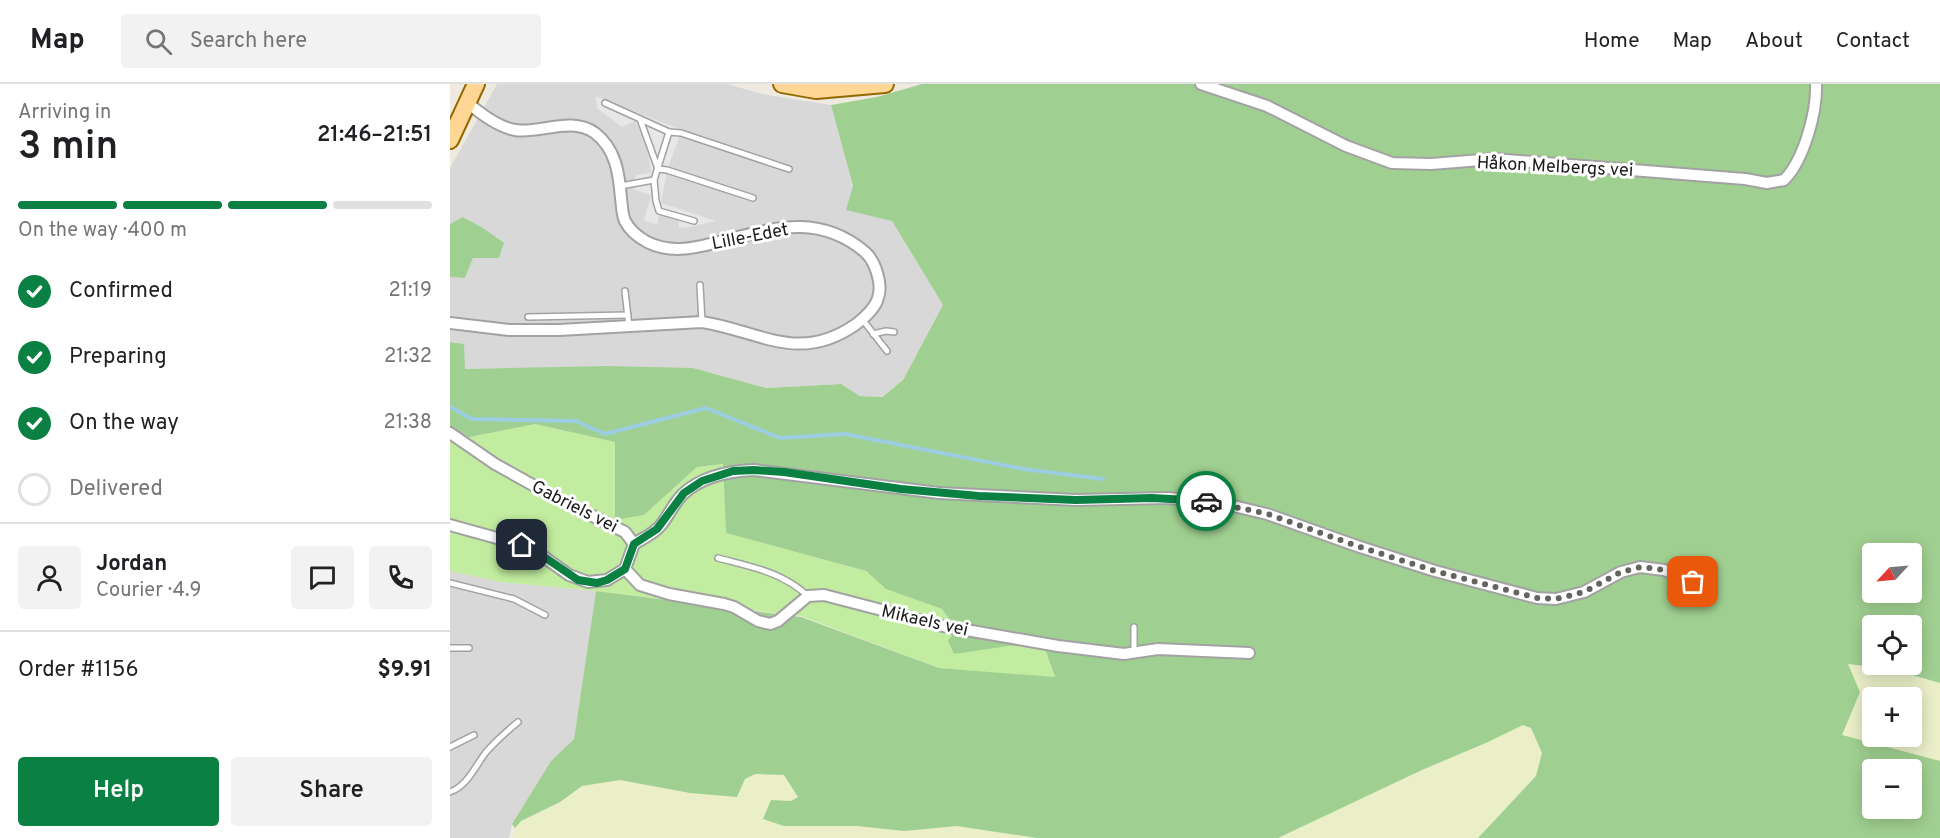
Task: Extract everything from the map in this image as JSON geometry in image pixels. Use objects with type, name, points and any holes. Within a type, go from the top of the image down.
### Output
[{"type":"main road","points":[[450,140],[476,84]]},
{"type":"main road","points":[[782,84],[816,90],[885,84]]},
{"type":"street","name":"Håkon Melbergs vei","points":[[1201,84],[1267,106],[1346,146],[1392,163],[1431,164],[1494,159],[1744,179],[1767,183],[1784,180],[1795,165],[1815,109],[1816,84]]},
{"type":"street","name":"Lille-Edet","points":[[450,323],[509,330],[582,329],[628,321],[702,322],[722,325],[777,342],[805,344],[842,333],[862,319],[873,308],[879,297],[879,281],[871,257],[852,242],[829,231],[802,227],[770,228],[695,248],[670,249],[650,243],[634,234],[624,219],[616,163],[611,153],[594,133],[571,126],[515,130],[480,113],[468,103]]},
{"type":"street","name":"Gabriels vei","points":[[450,433],[495,464],[625,532],[634,544],[625,569]]},
{"type":"street","points":[[634,544],[657,529],[679,499],[693,486],[711,477],[733,471],[754,470],[939,493],[1076,500],[1168,498],[1225,504],[1268,514],[1435,571],[1537,598],[1556,599],[1584,592],[1621,572],[1641,567],[1664,570],[1693,582]]},
{"type":"street","points":[[450,525],[522,545],[537,552],[569,575],[588,582],[597,583],[607,580],[625,569],[640,585],[669,594],[724,604],[758,621],[770,624],[778,621],[808,596]]},
{"type":"street","name":"Mikaels vei","points":[[808,596],[824,595],[903,616],[1000,637],[1117,653],[1158,649],[1249,652]]},
{"type":"lane","points":[[605,103],[669,132],[681,133],[789,169]]},
{"type":"lane","points":[[640,119],[658,169]]},
{"type":"lane","points":[[669,132],[654,180],[658,211],[694,221]]},
{"type":"lane","points":[[658,169],[668,170],[753,198]]},
{"type":"lane","points":[[620,186],[654,180]]},
{"type":"lane","points":[[700,285],[702,322]]},
{"type":"lane","points":[[528,317],[582,316],[628,321],[626,291]]},
{"type":"lane","points":[[582,316],[582,329]]},
{"type":"lane","points":[[862,319],[887,351]]},
{"type":"lane","points":[[873,334],[894,332]]},
{"type":"lane","points":[[718,558],[777,574],[808,596]]},
{"type":"lane","points":[[450,583],[514,599],[544,615]]},
{"type":"lane","points":[[1134,627],[1134,652]]},
{"type":"lane","points":[[450,648],[469,648]]},
{"type":"lane","points":[[450,792],[456,790],[470,776],[499,738],[518,722]]},
{"type":"lane","points":[[450,747],[474,735]]},
{"type":"shaded area","points":[[497,84],[727,84],[762,94],[831,105],[853,187],[892,221],[943,305],[903,380],[881,397],[860,396],[841,384],[766,388],[693,368],[464,369],[464,344],[450,342],[450,277],[465,278],[473,258],[498,239],[464,217],[450,224],[450,168]]},
{"type":"shaded area","points":[[596,96],[682,130],[667,170],[661,203],[716,221],[685,228],[679,227],[679,218],[659,215],[657,225],[644,220],[651,195],[633,189],[636,175],[651,173],[647,146],[635,121],[622,127],[597,108]]},
{"type":"shaded area","points":[[450,571],[500,582],[596,591],[574,739],[551,761],[512,824],[509,838],[450,838]]},
{"type":"green space","points":[[922,84],[1940,84],[1940,683],[1912,675],[1922,675],[1922,615],[1862,615],[1862,666],[1848,664],[1860,692],[1842,735],[1862,740],[1862,747],[1887,747],[1940,761],[1940,838],[1478,838],[1536,776],[1542,753],[1531,728],[1523,725],[1278,838],[1037,838],[957,826],[904,831],[857,826],[784,826],[763,819],[771,800],[791,801],[798,797],[784,775],[755,774],[745,779],[737,797],[690,793],[620,780],[582,786],[560,802],[521,821],[515,828],[512,824],[551,761],[574,739],[596,591],[801,617],[939,668],[1055,677],[1042,641],[954,654],[948,641],[956,629],[942,609],[886,589],[866,571],[726,533],[723,464],[697,467],[644,515],[615,520],[615,442],[535,424],[450,441],[450,342],[464,344],[465,369],[607,366],[693,368],[766,388],[841,384],[860,396],[882,397],[903,380],[943,305],[892,221],[846,210],[853,186],[831,105],[877,97]]},
{"type":"green space","points":[[463,217],[504,243],[499,258],[473,258],[465,278],[450,277],[450,224]]},
{"type":"green space","points":[[535,424],[615,442],[644,515],[697,467],[723,464],[726,533],[866,571],[886,589],[942,609],[956,629],[1042,641],[1055,678],[939,668],[801,616],[596,591],[500,582],[450,571],[450,441]]},
{"type":"green space","points":[[1847,664],[1862,666],[1862,675],[1912,675],[1940,683],[1940,761],[1885,747],[1922,747],[1922,687],[1862,687],[1862,741],[1842,736],[1860,692]]},
{"type":"green space","points":[[1523,725],[1531,728],[1542,753],[1536,776],[1478,838],[1278,838],[1422,770]]},
{"type":"green space","points":[[755,774],[784,775],[798,798],[791,801],[857,826],[904,831],[957,826],[1037,838],[513,838],[515,828],[521,821],[560,802],[582,786],[620,780],[690,793],[745,779]]},
{"type":"waterway","points":[[450,407],[472,419],[576,421],[605,434],[706,408],[780,438],[845,434],[1023,469],[1103,479]]},
{"type":"way so far","points":[[1206,501],[1268,514],[1435,571],[1537,598],[1556,599],[1584,592],[1621,572],[1641,567],[1664,570],[1693,582]]},
{"type":"route","points":[[522,545],[537,552],[578,580],[597,583],[607,580],[625,569],[634,544],[662,524],[684,493],[702,481],[733,471],[784,472],[901,489],[979,496],[1076,500],[1168,498],[1206,501]]}]
